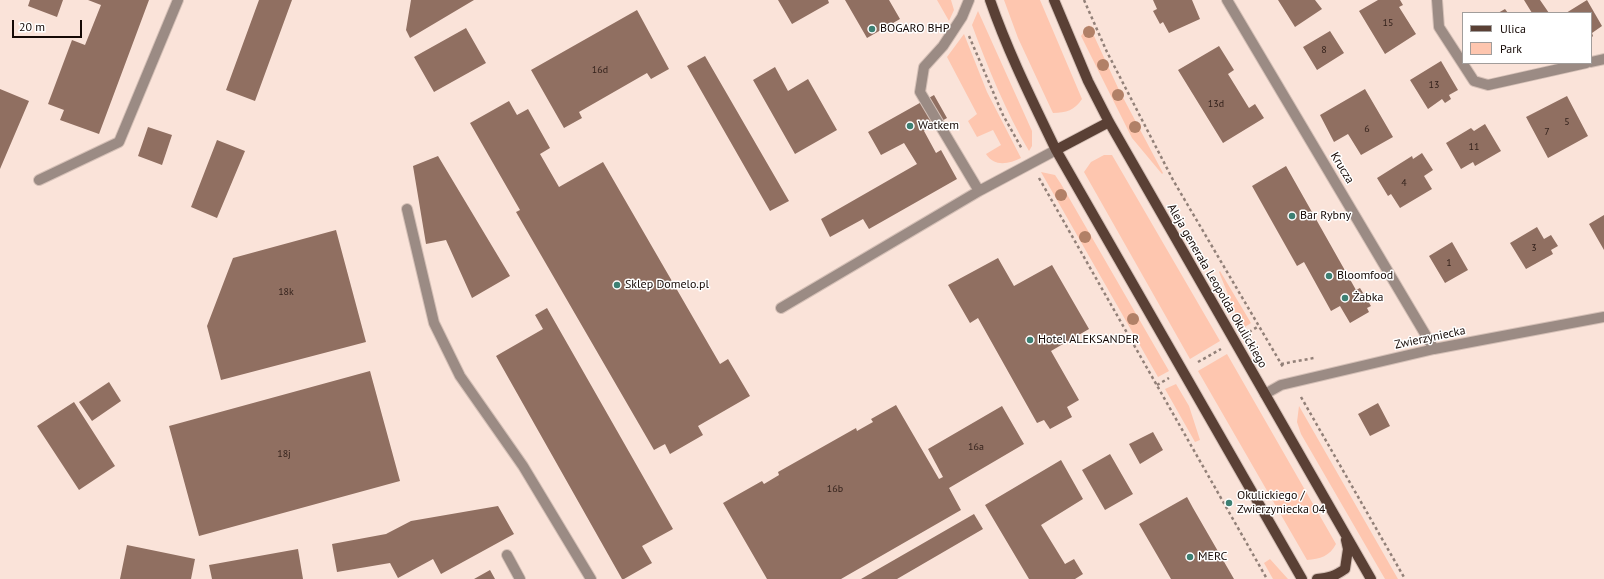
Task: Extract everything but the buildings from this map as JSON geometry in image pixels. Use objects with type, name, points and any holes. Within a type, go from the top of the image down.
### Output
[{"type":"main road","points":[[990,0],[1021,78],[1056,150],[1301,577],[1311,579]]},
{"type":"main road","name":"Aleja generała Leopolda Okulickiego","points":[[1054,0],[1088,81],[1109,122],[1371,579]]},
{"type":"main road","points":[[1056,150],[1109,122]]},
{"type":"main road","points":[[1317,579],[1336,576],[1345,569],[1348,549],[1345,534]]},
{"type":"street","points":[[39,180],[119,142],[178,0]]},
{"type":"street","points":[[969,0],[962,17],[924,68],[920,92],[979,191]]},
{"type":"street","name":"Krucza","points":[[1227,0],[1434,349]]},
{"type":"street","points":[[1437,0],[1439,27],[1462,62]]},
{"type":"street","points":[[1592,62],[1604,59]]},
{"type":"street","points":[[1463,64],[1474,81],[1488,85],[1582,64]]},
{"type":"street","points":[[781,308],[979,191],[1056,150]]},
{"type":"street","points":[[407,209],[434,323],[457,369],[523,466],[591,579]]},
{"type":"street","name":"Zwierzyniecka","points":[[1265,394],[1281,385],[1434,349],[1604,317]]},
{"type":"street","points":[[507,555],[520,579]]},
{"type":"path","points":[[1084,0],[1107,52],[1173,180],[1282,364]]},
{"type":"path","points":[[967,30],[1003,116],[1025,155]]},
{"type":"path","points":[[1036,174],[1267,579]]},
{"type":"path","points":[[1245,334],[1259,326]]},
{"type":"path","points":[[1194,365],[1223,347]]},
{"type":"path","points":[[1157,385],[1172,377]]},
{"type":"path","points":[[1303,401],[1405,579]]},
{"type":"green space","points":[[937,0],[951,0],[954,10],[949,21]]},
{"type":"green space","points":[[1004,0],[1040,0],[1082,99],[1073,108],[1062,112],[1053,113],[1018,38]]},
{"type":"green space","points":[[978,11],[1032,131],[1032,146],[1029,151],[998,90],[972,25]]},
{"type":"green space","points":[[1089,25],[1119,90],[1163,173],[1162,174],[1132,138],[1081,36]]},
{"type":"green space","points":[[964,34],[987,92],[1021,158],[1007,163],[997,163],[993,161],[986,154],[1001,145],[993,130],[977,137],[968,121],[977,114],[947,57]]},
{"type":"green space","points":[[1104,155],[1112,155],[1220,341],[1190,359],[1084,172],[1091,162]]},
{"type":"green space","points":[[1041,172],[1055,175],[1061,184],[1169,371],[1158,377]]},
{"type":"green space","points":[[1220,271],[1251,323],[1242,329],[1219,272]]},
{"type":"green space","points":[[1227,354],[1336,544],[1328,554],[1324,556],[1307,560],[1198,371]]},
{"type":"green space","points":[[1176,384],[1189,406],[1200,440],[1195,442],[1165,389]]},
{"type":"green space","points":[[1299,406],[1398,579],[1385,579],[1301,434],[1297,422]]},
{"type":"green space","points":[[1270,559],[1288,579],[1273,579],[1264,563]]},
{"type":"place","name":"BOGARO BHP","points":[[872,29]]},
{"type":"place","name":"Watkem","points":[[910,126]]},
{"type":"place","name":"Bar Rybny","points":[[1292,216]]},
{"type":"place","name":"Bloomfood","points":[[1329,276]]},
{"type":"place","name":"Sklep Domelo.pl","points":[[617,285]]},
{"type":"place","name":"Żabka","points":[[1345,298]]},
{"type":"place","name":"Hotel ALEKSANDER","points":[[1030,340]]},
{"type":"place","name":"Okulickiego / Zwierzyniecka 04","points":[[1229,503]]},
{"type":"place","name":"MERC","points":[[1190,557]]}]
